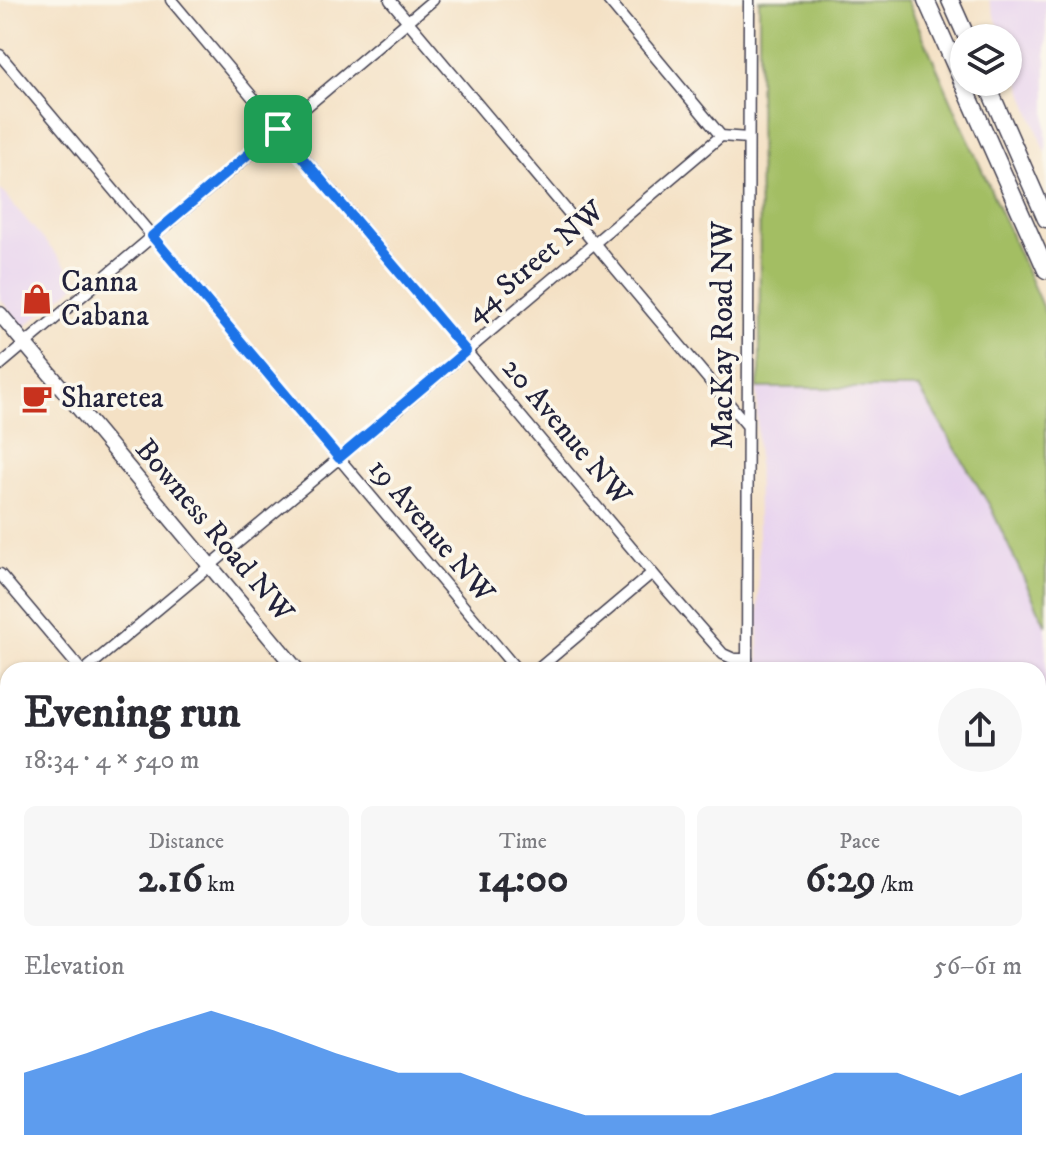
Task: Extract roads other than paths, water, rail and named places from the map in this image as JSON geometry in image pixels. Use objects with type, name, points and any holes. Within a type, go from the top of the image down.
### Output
[{"type":"main road","points":[[926,0],[1046,270]]},
{"type":"main road","points":[[950,0],[961,24]]},
{"type":"main road","points":[[992,96],[1046,219]]},
{"type":"street","name":"20 Avenue NW","points":[[171,0],[652,573],[723,654],[740,662]]},
{"type":"street","points":[[390,0],[746,424]]},
{"type":"street","points":[[0,365],[433,0]]},
{"type":"street","points":[[608,0],[721,136],[748,138]]},
{"type":"street","name":"MacKay Road NW","points":[[747,662],[749,0]]},
{"type":"street","name":"19 Avenue NW","points":[[0,55],[510,662]]},
{"type":"street","name":"44 Street NW","points":[[93,662],[721,136]]},
{"type":"street","name":"Bowness Road NW","points":[[0,314],[290,662]]},
{"type":"street","points":[[546,662],[652,573]]},
{"type":"street","points":[[0,574],[76,662]]},
{"type":"place","name":"Canna Cabana","points":[[37,299]]},
{"type":"place","name":"Sharetea","points":[[37,398]]}]
